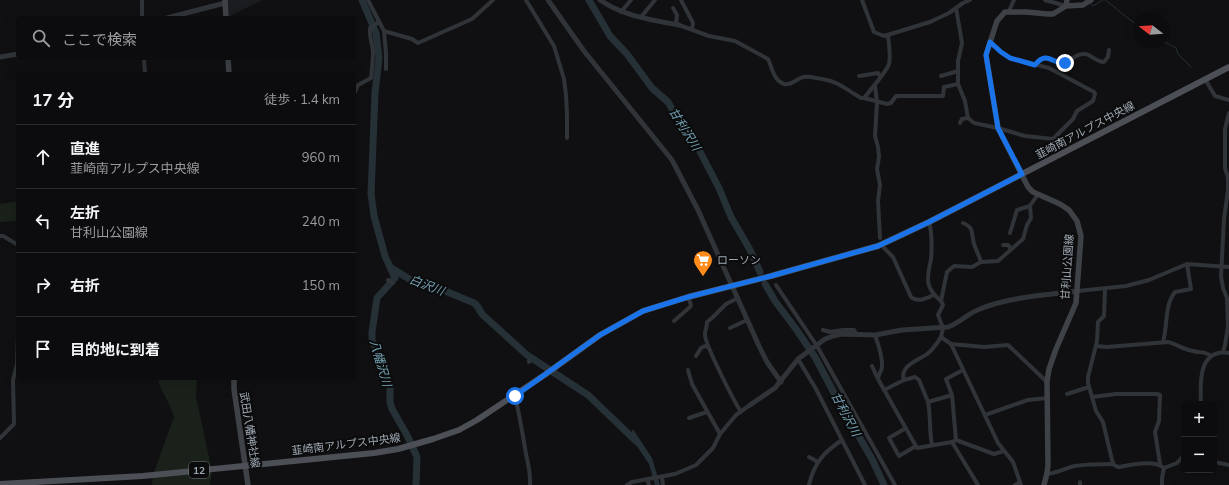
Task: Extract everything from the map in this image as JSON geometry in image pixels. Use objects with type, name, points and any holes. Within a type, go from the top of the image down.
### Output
[{"type":"main road","points":[[1009,11],[1053,14],[1067,3],[1083,5],[1091,0]]},
{"type":"main road","points":[[225,2],[226,16]]},
{"type":"main road","name":"甘利山公園線","points":[[1009,11],[1005,12],[997,21],[986,55],[998,128],[1031,190],[1069,210],[1077,221],[1081,236],[1076,303],[1052,358],[1047,382],[1047,474],[1044,485]]},
{"type":"main road","points":[[228,60],[229,72]]},
{"type":"main road","name":"韮崎南アルプス中央線","points":[[0,484],[143,476],[374,453],[398,449],[433,439],[459,430],[478,420],[515,396],[600,335],[643,311],[688,297],[771,276],[878,246],[929,222],[1229,67]]},
{"type":"main road","name":"武田八幡神社線","points":[[234,380],[248,485]]},
{"type":"street","points":[[142,0],[142,16]]},
{"type":"street","points":[[368,0],[384,31],[386,69]]},
{"type":"street","points":[[484,0],[487,5]]},
{"type":"street","points":[[384,31],[412,39],[418,43],[472,19],[493,0]]},
{"type":"street","points":[[526,0],[554,46],[564,79],[567,138]]},
{"type":"street","points":[[548,0],[584,51],[672,160],[701,217],[767,362],[781,382]]},
{"type":"street","points":[[600,0],[606,2],[621,12],[692,29],[709,36],[735,41],[768,58],[773,73],[778,80],[784,84],[790,84],[797,79],[806,77],[832,81],[842,85],[861,98],[887,104],[891,103],[896,96],[943,96],[944,87],[958,84]]},
{"type":"street","points":[[621,12],[631,0]]},
{"type":"street","points":[[641,17],[655,0]]},
{"type":"street","points":[[681,0],[693,23],[692,29]]},
{"type":"street","points":[[862,0],[874,32],[884,36],[930,22],[949,13],[970,0]]},
{"type":"street","points":[[1009,11],[1014,0]]},
{"type":"street","points":[[1045,0],[1067,3]]},
{"type":"street","points":[[174,16],[225,2]]},
{"type":"street","points":[[673,8],[677,15],[677,25]]},
{"type":"street","points":[[956,8],[962,43],[958,61],[958,84],[965,101],[968,118],[974,123],[1025,136],[1053,139],[1073,119],[1077,111],[1093,101],[1095,94],[1094,92],[1049,68],[1010,58],[990,42]]},
{"type":"street","points":[[356,90],[358,85],[371,78],[373,50],[369,34],[370,28],[379,22]]},
{"type":"street","points":[[864,98],[875,86],[880,76],[888,66],[888,35]]},
{"type":"street","points":[[1035,65],[1044,58],[1049,58],[1059,63],[1065,63],[1078,54],[1089,55],[1096,60],[1104,62],[1108,57],[1109,50]]},
{"type":"street","points":[[0,57],[16,54]]},
{"type":"street","points":[[144,60],[144,72]]},
{"type":"street","points":[[941,76],[958,71]]},
{"type":"street","points":[[859,76],[878,73],[880,76]]},
{"type":"street","points":[[1205,79],[1216,96],[1229,100]]},
{"type":"street","points":[[875,86],[877,102],[875,136],[878,147],[879,157],[877,169],[880,185],[878,201],[880,238]]},
{"type":"street","points":[[1223,352],[1228,326],[1227,298],[1222,282],[1222,266],[1224,219],[1228,190],[1228,178],[1225,168],[1225,129],[1229,113]]},
{"type":"street","points":[[960,123],[962,119],[968,118]]},
{"type":"street","points":[[904,380],[902,376],[903,372],[928,354],[942,337],[943,328],[938,315],[943,305],[941,301],[947,272],[954,266],[972,267],[981,262],[998,261],[1023,239],[1027,225],[1031,218],[1030,206],[1038,194]]},
{"type":"street","points":[[1010,233],[1017,210],[1030,206]]},
{"type":"street","points":[[929,222],[931,227],[931,258],[927,276],[934,295],[941,301]]},
{"type":"street","points":[[963,222],[969,225],[974,234],[974,242],[981,262]]},
{"type":"street","points":[[0,236],[8,238],[16,244]]},
{"type":"street","points":[[1003,245],[1008,245],[1011,249]]},
{"type":"street","points":[[884,248],[893,257],[911,297],[914,300],[934,295]]},
{"type":"street","points":[[1163,342],[1168,305],[1172,296],[1175,292],[1191,289],[1187,264]]},
{"type":"street","points":[[627,485],[632,482],[675,474],[696,465],[713,448],[720,434],[736,416],[781,382],[798,359],[825,339],[833,336],[842,334],[875,335],[902,330],[943,328],[954,325],[971,313],[986,306],[1032,297],[1126,286],[1148,280],[1187,264],[1229,267]]},
{"type":"street","points":[[388,280],[392,283]]},
{"type":"street","points":[[776,285],[817,346],[895,485]]},
{"type":"street","points":[[1105,289],[1105,312],[1104,316],[1098,322],[1096,346],[1088,377],[1089,387],[1096,411],[1103,422],[1113,464]]},
{"type":"street","points":[[674,321],[690,307],[691,305],[688,297]]},
{"type":"street","points":[[738,298],[726,304],[707,322],[705,334],[708,346],[732,397],[741,412]]},
{"type":"street","points":[[730,328],[747,320]]},
{"type":"street","points":[[823,330],[830,332],[854,330],[856,334]]},
{"type":"street","points":[[875,335],[882,360],[882,368],[878,379]]},
{"type":"street","points":[[942,337],[951,344],[998,443],[1013,462],[1020,483],[1014,485]]},
{"type":"street","points":[[1096,346],[1107,347],[1163,342],[1174,344],[1189,350],[1206,353],[1211,356]]},
{"type":"street","points":[[951,344],[984,347],[1008,345],[1047,382]]},
{"type":"street","points":[[696,356],[701,348],[708,346]]},
{"type":"street","points":[[1201,401],[1200,378],[1205,364],[1211,356],[1223,352],[1229,353]]},
{"type":"street","points":[[798,359],[816,389],[865,485]]},
{"type":"street","points":[[872,366],[916,446]]},
{"type":"street","points":[[0,438],[14,424],[13,380],[16,370]]},
{"type":"street","points":[[688,370],[692,384],[720,434]]},
{"type":"street","points":[[963,370],[946,379],[952,395],[954,441],[978,485]]},
{"type":"street","points":[[884,390],[904,380],[915,377],[919,380],[928,402],[931,418],[930,434],[932,445]]},
{"type":"street","points":[[1067,394],[1089,387]]},
{"type":"street","points":[[1092,397],[1116,394],[1160,395],[1158,421],[1154,432],[1160,464],[1164,468]]},
{"type":"street","points":[[928,402],[952,395]]},
{"type":"street","points":[[515,396],[521,419],[525,450],[530,465],[530,485]]},
{"type":"street","points":[[985,415],[1028,400],[1046,398]]},
{"type":"street","points":[[689,418],[707,412]]},
{"type":"street","points":[[906,428],[890,438],[899,456],[916,446],[917,448],[954,441],[994,454],[1004,451]]},
{"type":"street","points":[[809,485],[818,462],[827,450],[842,440]]},
{"type":"street","points":[[809,457],[818,462]]},
{"type":"street","points":[[1164,468],[1177,463],[1181,458]]},
{"type":"street","points":[[1047,474],[1082,465],[1113,464],[1118,467],[1152,463],[1160,464]]},
{"type":"street","points":[[1217,463],[1229,465]]},
{"type":"street","points":[[1162,485],[1164,468]]},
{"type":"street","points":[[661,477],[663,485]]},
{"type":"street","points":[[648,479],[650,485]]},
{"type":"shaded area","points":[[227,0],[262,0],[230,16],[228,16]]},
{"type":"shaded area","points":[[16,201],[16,221],[0,222],[0,204]]},
{"type":"shaded area","points":[[158,380],[197,380],[196,397],[212,471],[210,485],[152,485],[153,475],[174,417],[171,407]]},
{"type":"shaded area","points":[[633,429],[652,458],[660,485],[655,485],[649,464],[630,436]]},
{"type":"waterway","name":"白沢川","points":[[362,0],[376,33],[379,58],[375,93],[371,194],[374,216],[385,256],[395,278],[377,298],[372,340],[390,386],[390,402],[392,409],[407,435],[417,457],[416,485]]},
{"type":"waterway","name":"甘利沢川","points":[[589,0],[610,36],[627,54],[652,88],[668,102],[683,127],[696,144],[719,188],[731,217],[749,248],[760,272]]},
{"type":"waterway","points":[[1090,3],[1093,6],[1103,0]]},
{"type":"waterway","points":[[1105,0],[1133,22]]},
{"type":"waterway","points":[[1169,44],[1176,48],[1178,54],[1191,67]]},
{"type":"waterway","name":"白沢川","points":[[390,267],[409,279],[443,290],[474,303],[483,315],[527,355],[588,395],[637,442]]},
{"type":"waterway","name":"甘利沢川","points":[[765,284],[775,301],[815,357],[873,461],[884,485]]},
{"type":"place","name":"ローソン","points":[[703,277]]},
{"type":"route","points":[[515,396],[600,335],[643,311],[688,297],[771,276],[878,246],[929,222],[1022,174],[998,128],[986,55],[990,42],[1010,58],[1035,65],[1036,62],[1044,58],[1049,58],[1059,63],[1065,63]]},
{"type":"water label","name":"八幡沢川","points":[[381,363]]}]
